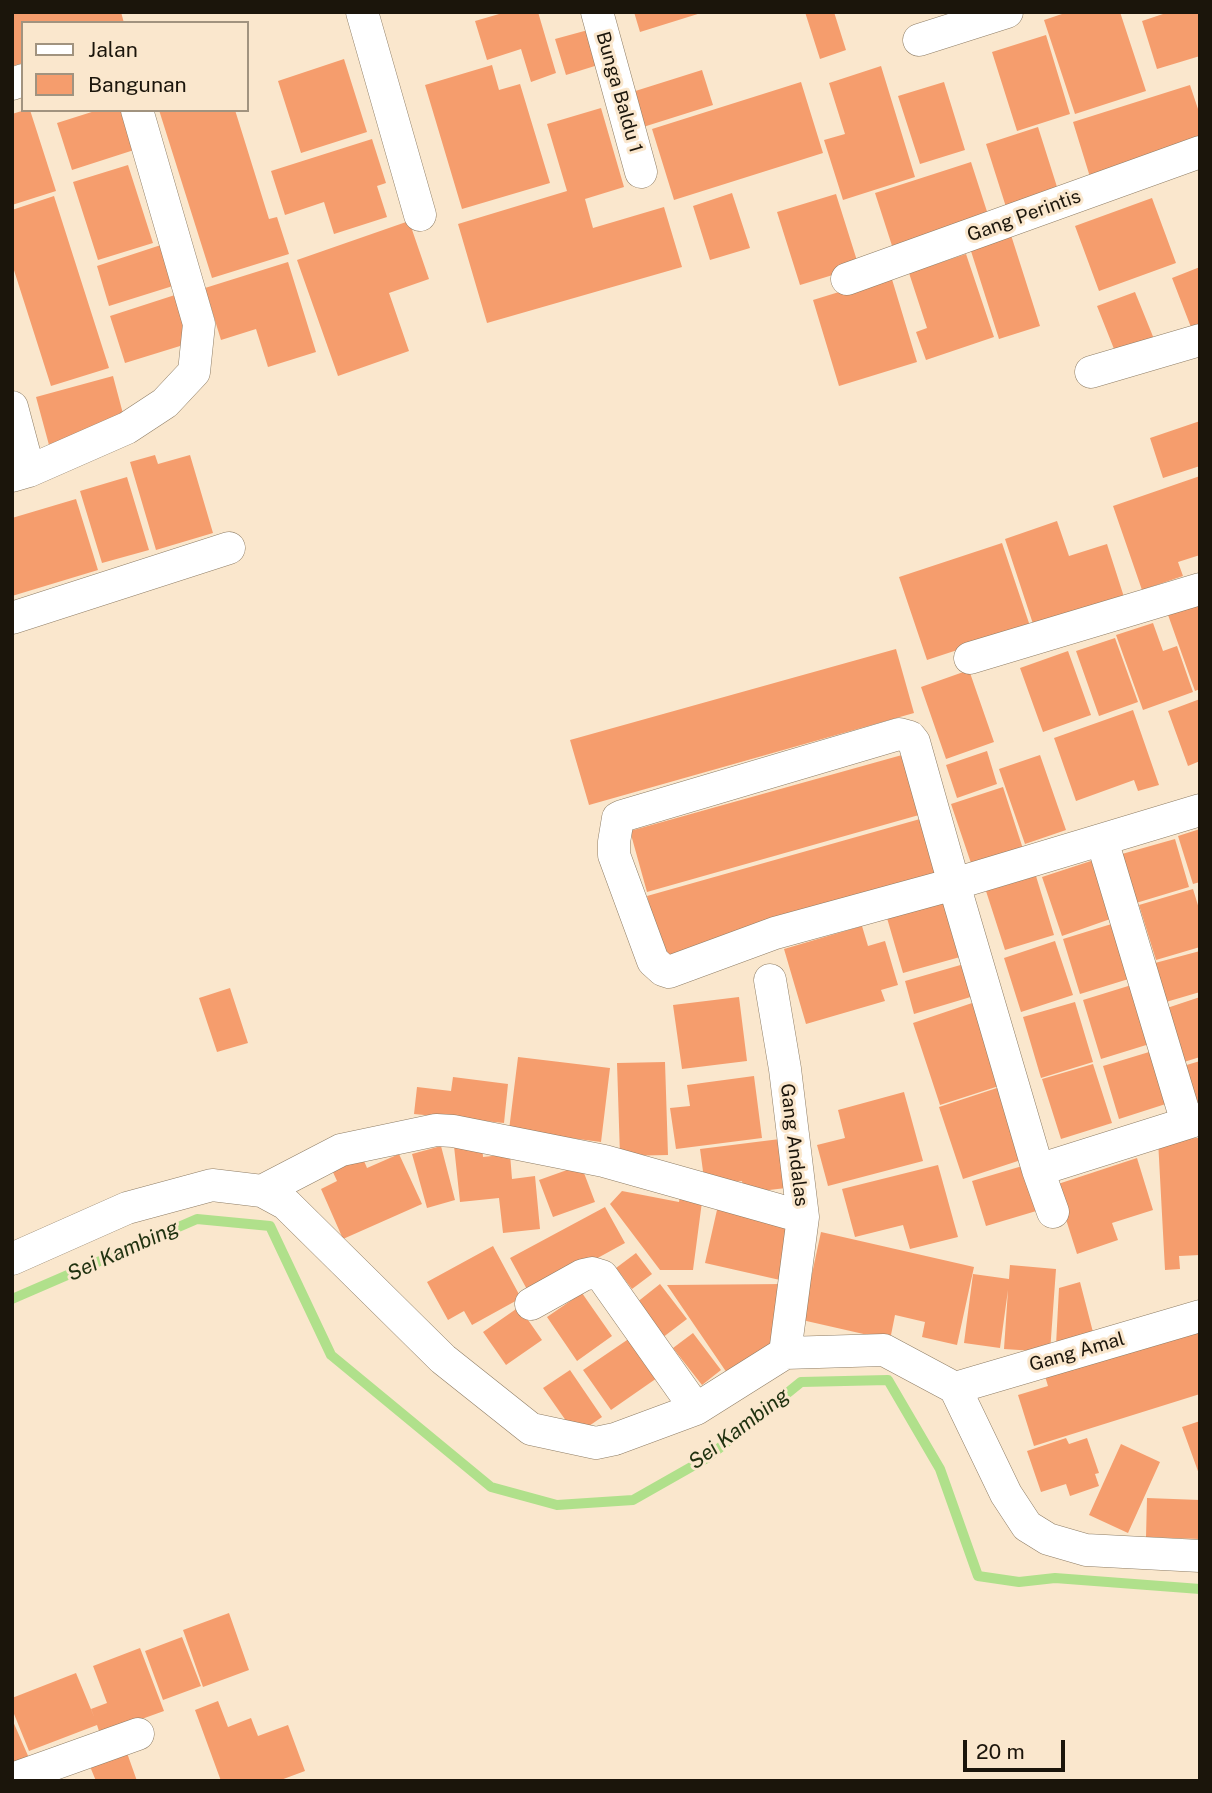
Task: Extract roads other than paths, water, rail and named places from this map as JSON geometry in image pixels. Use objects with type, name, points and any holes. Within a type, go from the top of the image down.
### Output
[{"type":"street","points":[[362,12],[420,215]]},
{"type":"street","name":"Bunga Baldu 1","points":[[597,12],[641,172]]},
{"type":"street","points":[[919,40],[1007,12]]},
{"type":"street","points":[[12,407],[21,473],[127,428],[165,403],[194,372],[199,324],[139,112]]},
{"type":"street","name":"Gang Perintis","points":[[847,279],[1200,152]]},
{"type":"street","points":[[1091,372],[1200,340]]},
{"type":"street","points":[[12,618],[229,548]]},
{"type":"street","points":[[970,659],[1200,589]]},
{"type":"street","points":[[1053,1212],[1038,1170],[954,884],[914,742],[910,737],[899,734],[618,818],[614,855],[653,961],[669,972],[775,933],[954,884],[1200,810]]},
{"type":"street","points":[[1038,1170],[1193,1121],[1102,840]]},
{"type":"street","name":"Gang Andalas","points":[[770,980],[785,1069],[803,1217],[785,1353]]},
{"type":"street","points":[[262,1191],[341,1150],[436,1130],[453,1130],[604,1161],[803,1217]]},
{"type":"street","points":[[12,1259],[127,1208],[212,1185],[262,1191],[285,1204],[443,1359],[531,1429],[596,1443],[615,1439],[695,1409],[785,1353],[884,1350],[955,1388],[1006,1494],[1027,1526],[1048,1539],[1086,1550],[1200,1556]]},
{"type":"street","points":[[531,1304],[583,1275],[592,1273],[603,1276],[695,1409]]},
{"type":"street","name":"Gang Amal","points":[[955,1388],[1200,1316]]},
{"type":"street","points":[[12,1779],[138,1734]]},
{"type":"waterway","name":"Sei Kambing","points":[[12,1299],[197,1219],[270,1226],[331,1355],[491,1487],[557,1505],[633,1500],[707,1458],[801,1382],[888,1380],[940,1469],[978,1576],[1019,1582],[1055,1578],[1200,1589]]}]
